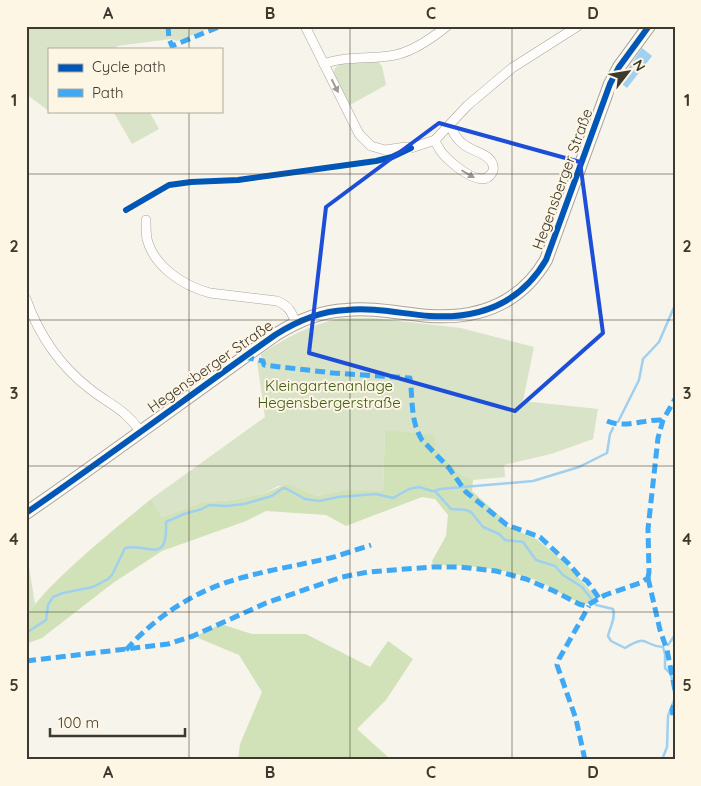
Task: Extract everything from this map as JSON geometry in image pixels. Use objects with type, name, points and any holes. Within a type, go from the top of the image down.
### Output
[{"type":"street","points":[[305,26],[364,140],[371,146],[380,149],[411,148],[435,140],[468,105],[512,68],[578,26]]},
{"type":"street","points":[[324,64],[337,60],[395,55],[417,46],[447,26]]},
{"type":"street","name":"Hegensberger Straße","points":[[26,513],[96,465],[140,431],[275,335],[296,323],[320,313],[356,309],[430,316],[462,316],[493,308],[507,301],[523,289],[539,271],[549,254],[584,152],[613,78],[649,26]]},
{"type":"street","points":[[435,140],[442,153],[462,170],[479,179],[490,176],[493,169],[492,162],[487,157],[463,144],[450,125]]},
{"type":"street","points":[[146,220],[147,238],[150,248],[159,262],[178,279],[210,293],[277,302],[286,305],[290,308],[296,323]]},
{"type":"street","points":[[26,299],[40,330],[59,359],[92,391],[128,415],[140,431]]},
{"type":"highlighted area","points":[[439,123],[580,162],[603,333],[515,411],[309,353],[326,207]]},
{"type":"green space","points":[[26,26],[215,26],[177,41],[171,39],[117,46],[116,48],[48,48],[48,110],[26,94]]},
{"type":"green space","points":[[378,61],[382,66],[386,85],[348,106],[333,74],[335,68],[340,64]]},
{"type":"green space","points":[[114,112],[150,112],[159,129],[132,144]]},
{"type":"green space","name":"Kleingartenanlage Hegensbergerstraße","points":[[341,318],[373,318],[461,328],[534,347],[523,401],[598,409],[593,439],[551,454],[504,465],[505,477],[473,480],[462,475],[435,448],[385,430],[383,492],[343,490],[317,496],[293,485],[278,486],[263,494],[231,500],[203,502],[162,517],[151,499],[265,417],[257,362],[261,358],[261,354],[299,332]]},
{"type":"green space","points":[[385,430],[434,435],[435,448],[462,475],[473,480],[472,491],[502,518],[502,524],[538,540],[568,566],[597,598],[590,603],[584,604],[543,583],[516,574],[475,567],[433,565],[432,561],[446,536],[448,515],[435,499],[422,497],[346,526],[326,515],[266,511],[246,521],[162,551],[113,583],[42,638],[26,644],[26,621],[32,609],[81,558],[151,499],[162,517],[203,502],[231,500],[263,494],[284,485],[293,485],[317,496],[343,490],[383,491]]},
{"type":"green space","points":[[26,548],[35,604],[26,621]]},
{"type":"green space","points":[[221,624],[252,634],[306,634],[370,667],[388,641],[413,659],[386,700],[357,729],[388,757],[385,760],[238,760],[240,744],[262,692],[239,655],[198,638],[200,634]]},
{"type":"water","points":[[642,48],[652,56],[627,88],[619,82]]},
{"type":"waterway","points":[[618,422],[639,380],[643,359],[659,342],[675,305]]},
{"type":"waterway","points":[[435,491],[533,481],[579,467],[607,453],[610,434],[613,428]]},
{"type":"waterway","points":[[26,633],[46,620],[48,605],[53,597],[93,587],[108,579],[112,575],[125,548],[133,547],[154,550],[160,548],[164,544],[166,536],[166,522],[184,514],[209,505],[227,506],[244,504],[272,496],[283,488],[305,499],[319,501],[338,497],[376,494],[393,498],[409,489],[419,487],[435,491],[451,509],[471,512],[483,527],[499,534],[505,540],[523,542],[536,560],[555,566],[563,575],[582,587],[596,605],[613,609],[613,619],[608,636],[611,641],[625,648],[638,641],[663,647],[665,668],[671,674],[675,698],[668,716],[667,747],[662,760]]},
{"type":"waterway","points":[[668,645],[675,635]]},
{"type":"marked path","points":[[168,26],[169,39],[172,46],[221,26]]},
{"type":"marked path","points":[[244,357],[263,361],[264,365],[333,373],[410,378],[415,425],[418,433],[422,440],[449,468],[466,492],[507,525],[540,537],[580,577],[587,581],[599,598]]},
{"type":"marked path","points":[[648,578],[648,529],[658,438],[663,420],[675,399]]},
{"type":"marked path","points":[[607,421],[628,424],[663,420]]},
{"type":"marked path","points":[[126,650],[162,617],[189,599],[219,585],[246,576],[334,557],[371,545]]},
{"type":"marked path","points":[[26,661],[168,644],[193,636],[266,603],[342,577],[368,572],[432,567],[460,567],[496,571],[526,579],[586,606],[605,595],[640,583],[648,578]]},
{"type":"marked path","points":[[648,578],[660,630],[667,650],[675,690]]},
{"type":"marked path","points":[[585,760],[576,719],[557,665],[589,606]]},
{"type":"marked path","points":[[673,715],[672,710],[675,702]]},
{"type":"cycle path","points":[[26,513],[275,335],[300,321],[327,312],[357,309],[430,316],[465,315],[497,306],[524,288],[546,260],[610,84],[619,67],[649,26]]},
{"type":"cycle path","points":[[126,210],[169,185],[238,180],[376,161],[392,157],[411,148]]}]
